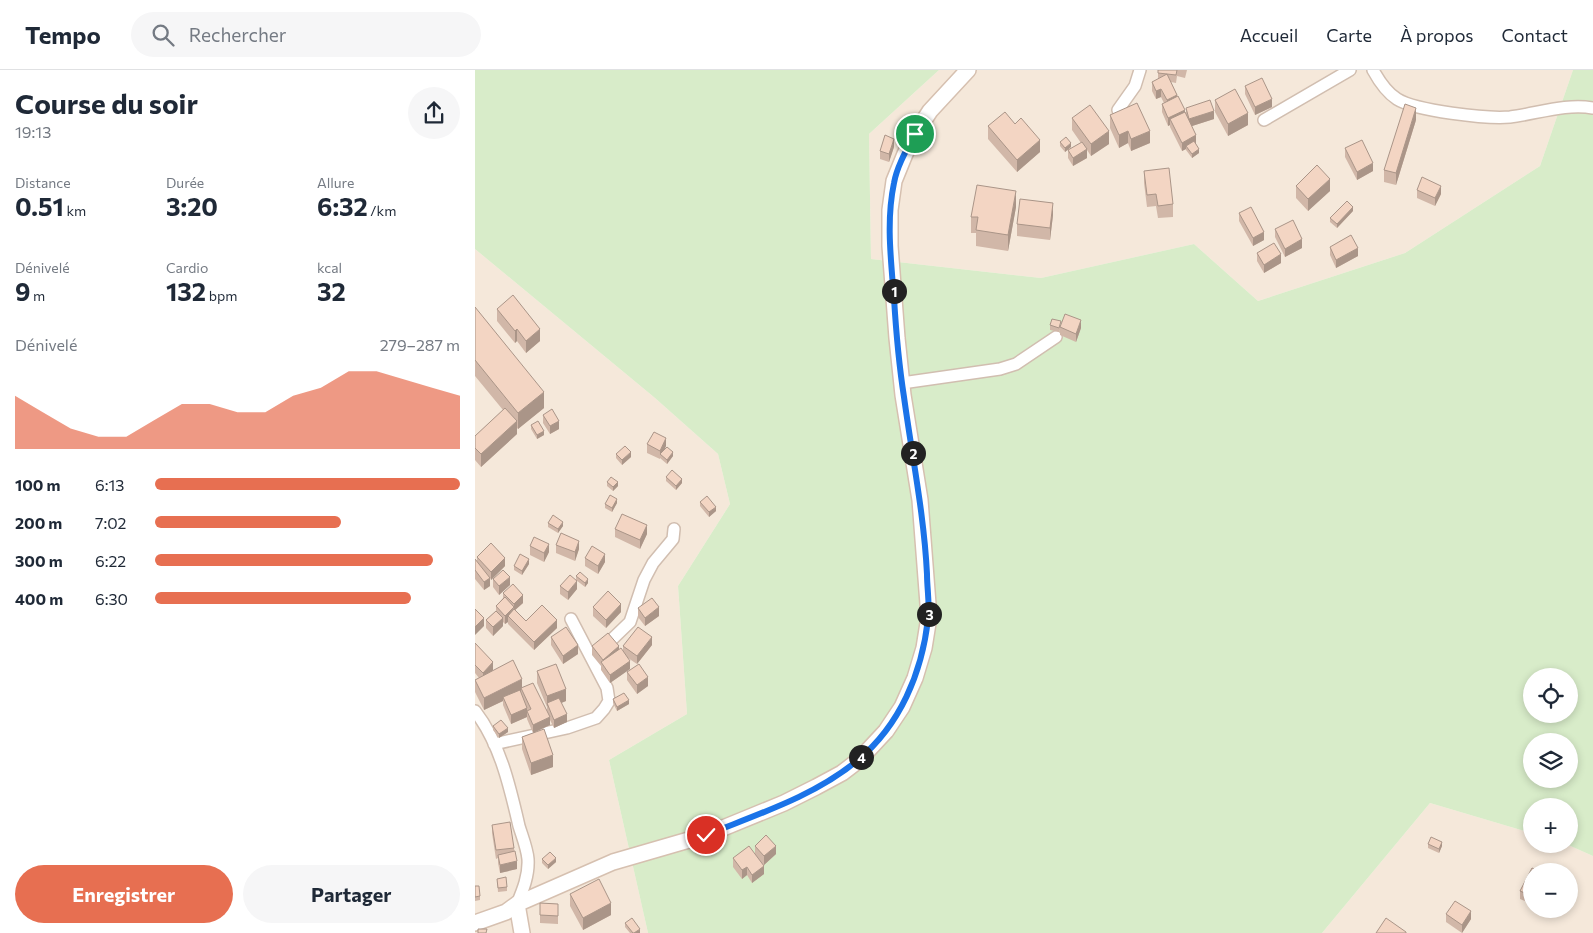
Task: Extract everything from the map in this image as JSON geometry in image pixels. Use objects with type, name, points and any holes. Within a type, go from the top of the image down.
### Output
[{"type":"street","points":[[475,923],[506,912],[517,904],[613,862],[706,835],[784,804],[842,773],[859,760],[886,731],[902,707],[915,678],[924,648],[929,616],[920,500],[902,383],[890,246],[890,210],[894,181],[905,154],[930,111],[968,70]]},
{"type":"street","points":[[1118,110],[1135,86],[1140,70]]},
{"type":"street","points":[[1264,120],[1350,70]]},
{"type":"street","points":[[1373,70],[1383,86],[1396,98],[1412,106],[1443,112],[1500,117],[1570,108],[1593,108]]},
{"type":"street","points":[[902,383],[1000,369],[1016,364],[1056,337]]},
{"type":"street","points":[[592,659],[630,622],[644,580],[653,564],[673,539],[674,529]]},
{"type":"street","points":[[494,744],[567,728],[596,718],[605,709],[609,701],[609,695],[571,619]]},
{"type":"street","points":[[475,711],[494,744],[511,791],[528,859],[527,876],[517,904],[522,933]]},
{"type":"shaded area","points":[[939,70],[1573,70],[1540,166],[1405,253],[1258,301],[1194,244],[1041,278],[871,259],[869,134]]},
{"type":"shaded area","points":[[475,249],[655,398],[718,454],[730,504],[678,586],[687,714],[609,760],[648,933],[475,933]]},
{"type":"shaded area","points":[[1430,803],[1523,831],[1523,853],[1578,853],[1578,849],[1593,856],[1593,933],[1322,933]]},
{"type":"green space","points":[[475,70],[939,70],[869,134],[871,259],[1041,278],[1194,244],[1258,301],[1405,253],[1540,166],[1573,70],[1593,70],[1593,856],[1578,849],[1578,798],[1523,798],[1523,831],[1430,803],[1322,933],[648,933],[609,760],[687,714],[678,586],[730,504],[718,454],[655,398],[475,249]]},
{"type":"building","points":[[1158,70],[1177,70],[1176,75],[1158,73]]},
{"type":"building","points":[[1167,74],[1177,95],[1167,100],[1161,89],[1156,91],[1152,82]]},
{"type":"building","points":[[1262,78],[1272,99],[1255,107],[1245,86]]},
{"type":"building","points":[[1235,89],[1248,113],[1228,124],[1215,100]]},
{"type":"building","points":[[1178,96],[1185,110],[1168,118],[1162,104]]},
{"type":"building","points":[[1210,100],[1214,111],[1189,119],[1186,108]]},
{"type":"building","points":[[1137,103],[1150,131],[1131,139],[1128,131],[1119,135],[1110,115]]},
{"type":"building","points":[[1405,104],[1416,108],[1396,173],[1384,170]]},
{"type":"building","points":[[1090,105],[1109,131],[1091,144],[1072,118]]},
{"type":"building","points":[[1005,112],[1015,124],[1021,118],[1040,140],[1017,160],[988,126]]},
{"type":"building","points":[[1185,112],[1196,135],[1182,143],[1170,119]]},
{"type":"building","points":[[885,135],[894,139],[889,154],[880,151]]},
{"type":"building","points":[[1066,137],[1071,143],[1065,148],[1060,142]]},
{"type":"building","points":[[1362,140],[1373,163],[1357,172],[1345,148]]},
{"type":"building","points":[[1194,141],[1199,149],[1192,154],[1186,146]]},
{"type":"building","points":[[1082,142],[1087,149],[1073,158],[1068,150]]},
{"type":"building","points":[[1317,165],[1330,179],[1308,199],[1296,186]]},
{"type":"building","points":[[1169,168],[1173,204],[1158,206],[1156,194],[1147,195],[1144,171]]},
{"type":"building","points":[[1422,177],[1441,186],[1435,198],[1417,190]]},
{"type":"building","points":[[977,185],[1016,191],[1008,235],[976,230],[978,217],[971,217]]},
{"type":"building","points":[[1020,199],[1053,203],[1050,228],[1017,224]]},
{"type":"building","points":[[1347,201],[1353,207],[1337,224],[1330,218]]},
{"type":"building","points":[[1251,207],[1264,232],[1253,238],[1239,213]]},
{"type":"building","points":[[1293,220],[1302,239],[1285,249],[1275,229]]},
{"type":"building","points":[[1351,235],[1358,248],[1336,260],[1330,247]]},
{"type":"building","points":[[1274,243],[1281,254],[1264,265],[1257,253]]},
{"type":"building","points":[[513,295],[540,329],[526,341],[497,309]]},
{"type":"building","points":[[475,307],[544,392],[518,413],[475,360]]},
{"type":"building","points":[[1065,314],[1081,320],[1076,334],[1060,327]]},
{"type":"building","points":[[1052,319],[1061,321],[1059,328],[1050,325]]},
{"type":"building","points":[[505,408],[517,421],[481,454],[475,448],[475,436]]},
{"type":"building","points":[[552,409],[559,421],[550,426],[543,415]]},
{"type":"building","points":[[538,421],[544,431],[537,435],[531,425]]},
{"type":"building","points":[[654,432],[666,438],[660,451],[647,444]]},
{"type":"building","points":[[625,446],[631,452],[622,460],[616,454]]},
{"type":"building","points":[[667,447],[673,452],[667,460],[660,454]]},
{"type":"building","points":[[672,470],[682,479],[676,486],[666,477]]},
{"type":"building","points":[[611,477],[618,482],[613,487],[607,482]]},
{"type":"building","points":[[610,495],[617,499],[612,508],[605,504]]},
{"type":"building","points":[[707,496],[716,507],[709,512],[700,502]]},
{"type":"building","points":[[622,514],[647,525],[640,540],[615,529]]},
{"type":"building","points":[[553,515],[563,522],[558,529],[548,523]]},
{"type":"building","points":[[561,533],[579,541],[575,552],[556,545]]},
{"type":"building","points":[[534,537],[549,544],[544,553],[530,546]]},
{"type":"building","points":[[491,543],[505,558],[491,572],[477,557]]},
{"type":"building","points":[[592,546],[605,554],[598,566],[585,558]]},
{"type":"building","points":[[520,554],[529,559],[522,571],[514,566]]},
{"type":"building","points":[[475,559],[490,578],[484,582],[475,570]]},
{"type":"building","points":[[503,570],[510,577],[499,586],[493,579]]},
{"type":"building","points":[[580,572],[588,579],[585,583],[576,576]]},
{"type":"building","points":[[570,575],[577,581],[568,592],[560,586]]},
{"type":"building","points":[[513,584],[523,595],[514,604],[503,593]]},
{"type":"building","points":[[608,591],[621,604],[606,620],[593,607]]},
{"type":"building","points":[[505,597],[514,607],[505,616],[496,606]]},
{"type":"building","points":[[652,598],[659,607],[645,618],[638,608]]},
{"type":"building","points":[[542,605],[557,620],[534,642],[508,616],[514,609],[526,621]]},
{"type":"building","points":[[475,609],[484,618],[475,627]]},
{"type":"building","points":[[496,611],[503,618],[493,627],[486,620]]},
{"type":"building","points":[[566,627],[578,645],[563,656],[551,637]]},
{"type":"building","points":[[638,627],[652,637],[637,656],[623,646]]},
{"type":"building","points":[[608,633],[619,646],[603,660],[592,646]]},
{"type":"building","points":[[475,643],[493,662],[483,673],[475,665]]},
{"type":"building","points":[[621,648],[630,661],[610,675],[601,662]]},
{"type":"building","points":[[513,660],[522,679],[484,698],[475,680]]},
{"type":"building","points":[[556,664],[566,689],[547,696],[537,671]]},
{"type":"building","points":[[639,664],[648,677],[637,685],[627,672]]},
{"type":"building","points":[[533,683],[550,717],[533,725],[527,711],[531,709],[521,688]]},
{"type":"building","points":[[520,690],[527,708],[511,715],[503,697]]},
{"type":"building","points":[[624,693],[629,700],[617,707],[613,699]]},
{"type":"building","points":[[559,698],[567,714],[554,720],[547,703]]},
{"type":"building","points":[[501,720],[508,728],[499,734],[493,726]]},
{"type":"building","points":[[544,729],[553,755],[531,763],[522,737]]},
{"type":"building","points":[[510,822],[514,848],[496,850],[492,825]]},
{"type":"building","points":[[766,835],[776,846],[764,856],[755,846]]},
{"type":"building","points":[[1431,837],[1442,842],[1439,849],[1428,844]]},
{"type":"building","points":[[749,846],[764,866],[752,875],[747,867],[742,870],[733,858]]},
{"type":"building","points":[[515,851],[517,861],[500,865],[498,855]]},
{"type":"building","points":[[550,852],[556,858],[548,865],[542,859]]},
{"type":"building","points":[[506,877],[507,887],[498,888],[497,879]]},
{"type":"building","points":[[599,879],[611,903],[583,918],[570,894]]},
{"type":"building","points":[[475,886],[479,886],[480,896],[475,897]]},
{"type":"building","points":[[1455,901],[1471,911],[1462,925],[1446,914]]},
{"type":"building","points":[[540,903],[558,904],[558,916],[540,915]]},
{"type":"building","points":[[632,918],[640,929],[634,933],[625,923]]},
{"type":"building","points":[[1386,918],[1406,932],[1406,933],[1376,933]]},
{"type":"building","points":[[478,929],[487,929],[486,933],[478,933]]},
{"type":"route","points":[[706,835],[784,804],[842,773],[859,760],[886,731],[902,707],[915,678],[924,648],[929,616],[924,531],[903,395],[890,246],[890,210],[894,181],[915,134]]}]
